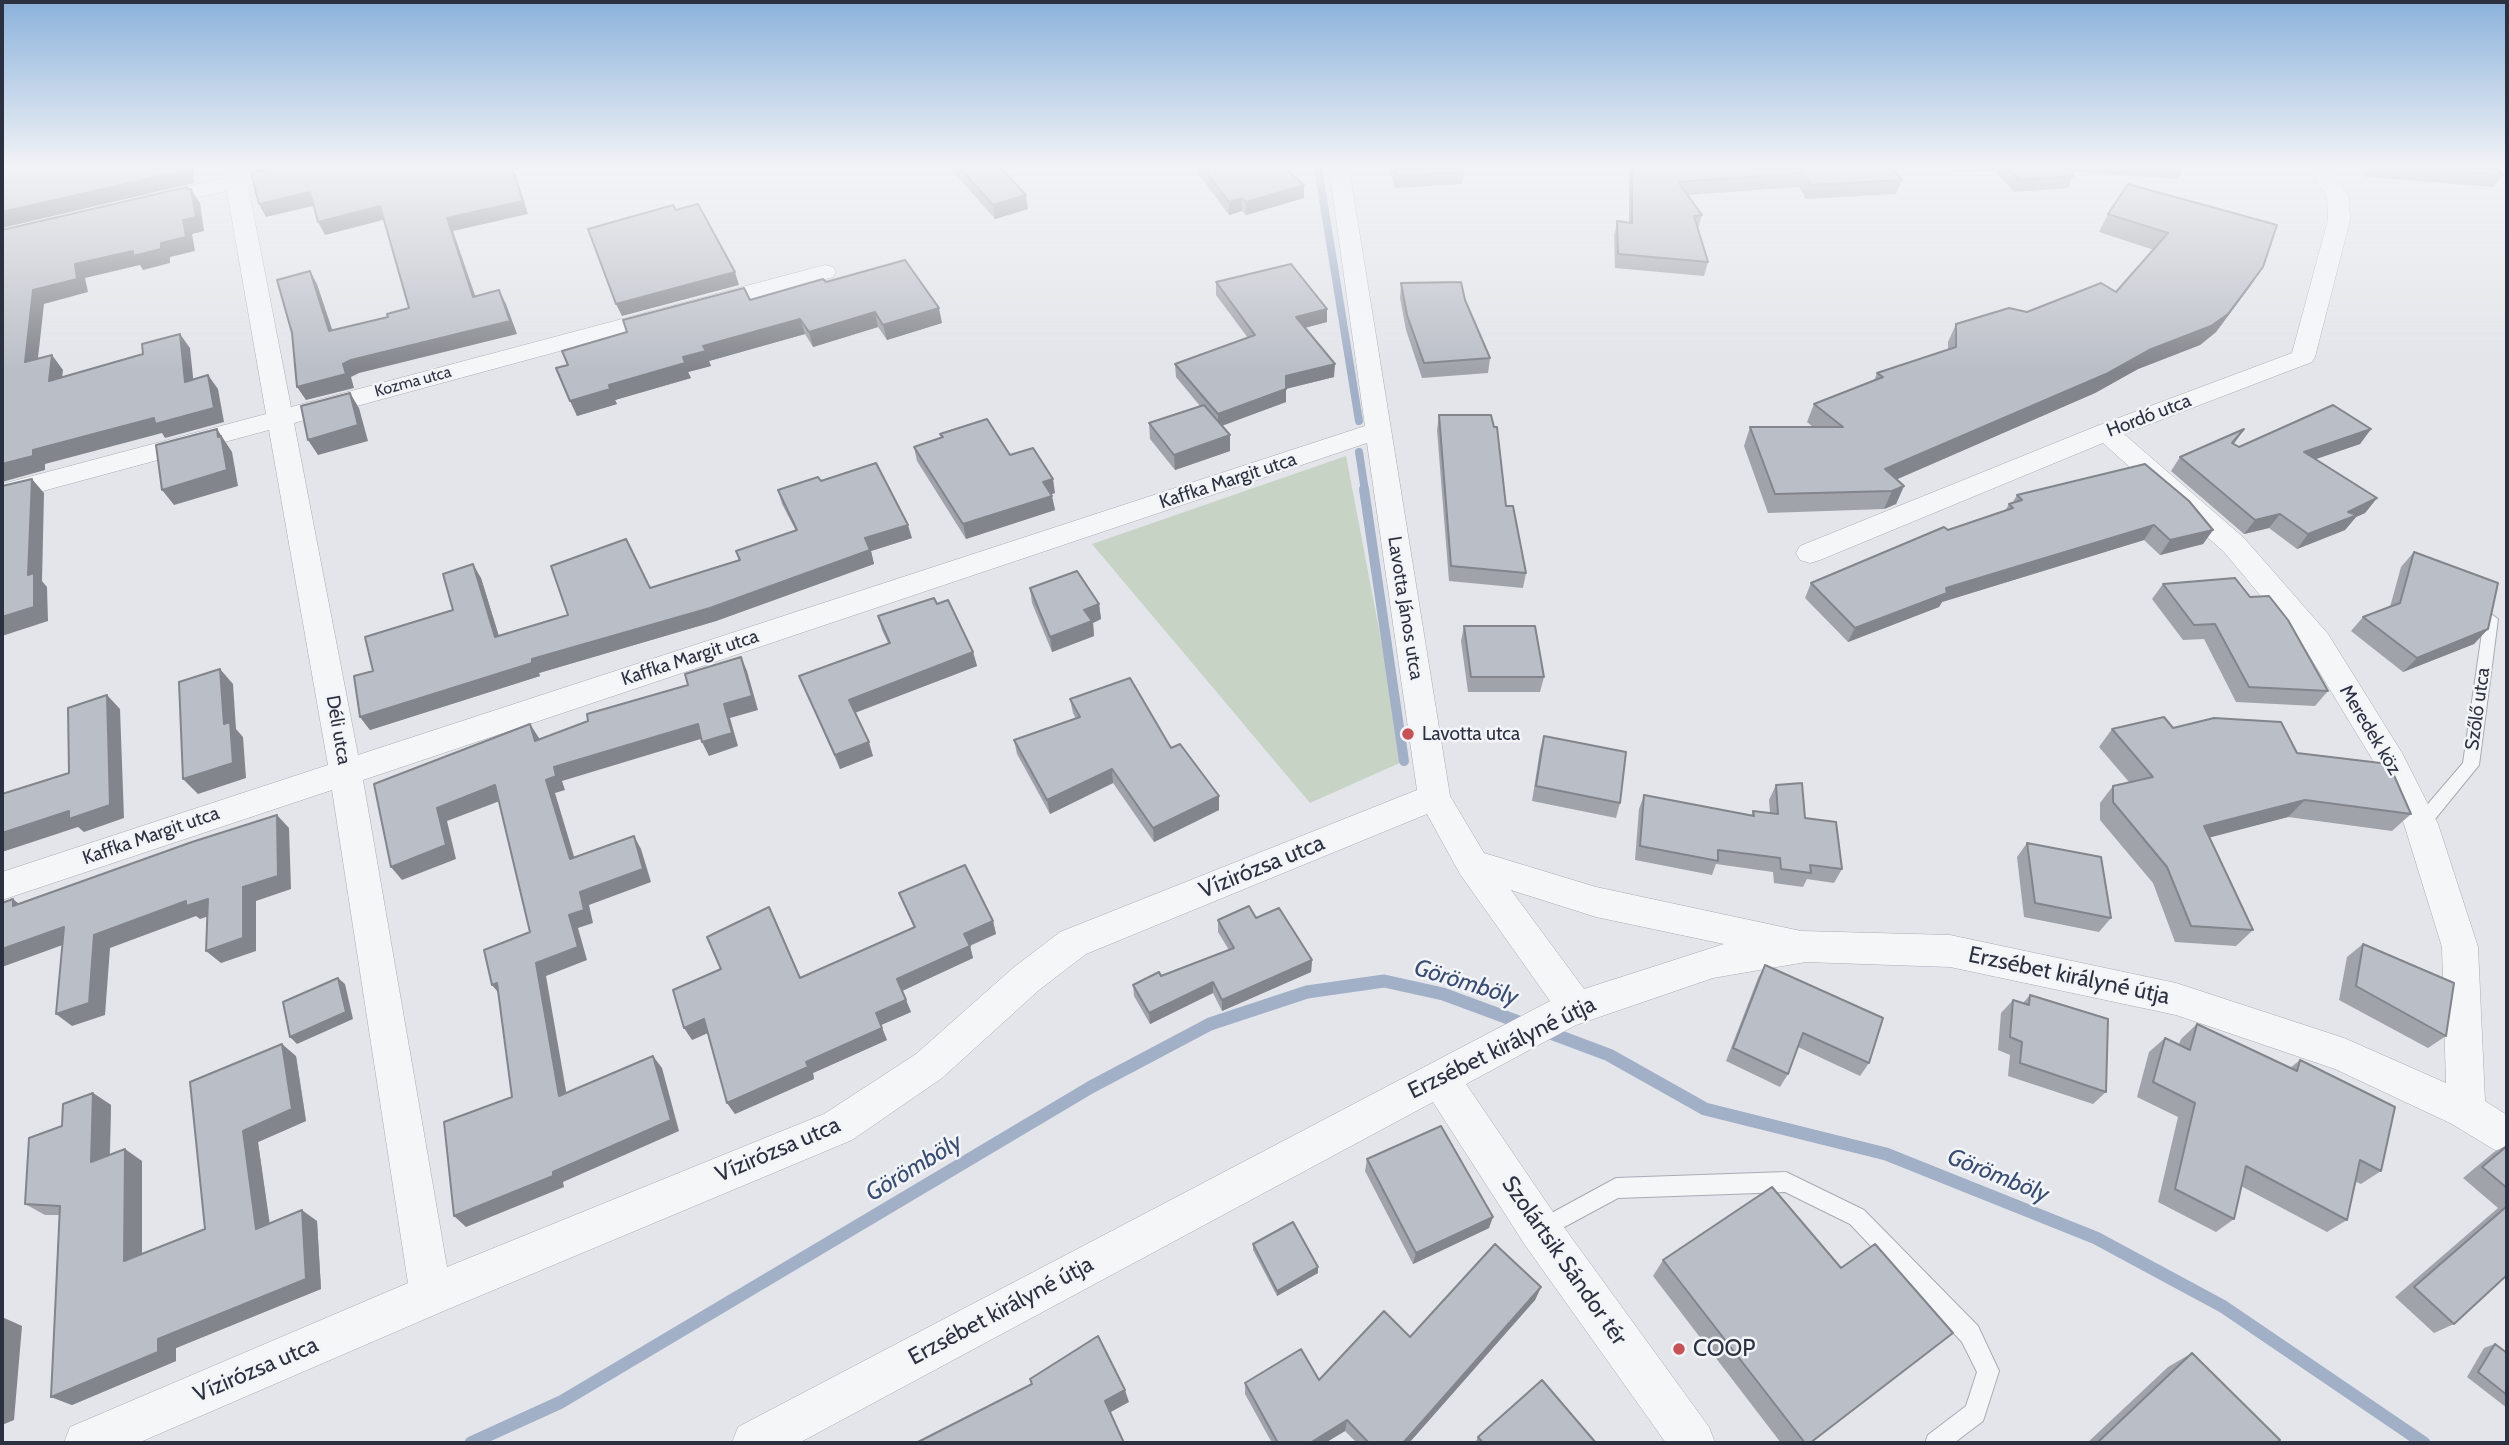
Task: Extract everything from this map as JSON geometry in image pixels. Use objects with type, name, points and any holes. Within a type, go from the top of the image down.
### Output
[{"type":"street","name":"Déli utca","points":[[247,235],[345,771],[431,1295]]},
{"type":"street","name":"Lavotta János utca","points":[[1349,235],[1434,797],[1472,864],[1570,1009]]},
{"type":"street","name":"Hordó utca","points":[[1810,553],[2106,432],[2303,357],[2335,235]]},
{"type":"street","name":"Kozma utca","points":[[2,494],[825,272]]},
{"type":"street","name":"Kaffka Margit utca","points":[[2,887],[345,771],[1378,431]]},
{"type":"street","name":"Meredek köz","points":[[2106,432],[2234,545],[2317,642],[2391,762],[2421,824],[2460,947],[2466,1111]]},
{"type":"street","name":"Vízirózsa utca","points":[[86,1443],[431,1295],[838,1127],[929,1066],[1026,979],[1073,943],[1434,797]]},
{"type":"street","points":[[1472,864],[1596,902],[1806,946]]},
{"type":"street","name":"Erzsébet királyné útja","points":[[754,1443],[1570,1009],[1713,962],[1806,946],[1950,951],[2176,999],[2344,1055],[2466,1111],[2507,1136]]},
{"type":"street","name":"Szolártsik Sándor tér","points":[[1439,1077],[1540,1230],[1693,1443]]},
{"type":"lane","name":"Szőlő utca","points":[[2421,824],[2471,765],[2491,618]]},
{"type":"lane","points":[[1540,1230],[1616,1188],[1786,1182],[1857,1217],[1970,1334],[1988,1371],[1975,1413],[1936,1443]]},
{"type":"green space","points":[[1346,456],[1404,761],[1310,803],[1092,544]]},
{"type":"building","points":[[2,235],[186,235],[161,243],[161,249],[133,256],[133,251],[75,264],[77,279],[33,290],[25,362],[52,355],[49,381],[143,354],[142,344],[180,334],[185,382],[208,375],[214,408],[155,424],[154,418],[33,450],[33,456],[2,464]]},
{"type":"building","points":[[388,235],[453,235],[473,297],[499,290],[510,321],[351,360],[343,364],[346,374],[297,387],[292,333],[277,280],[310,271],[329,331],[388,317],[387,314],[409,308]]},
{"type":"building","points":[[590,235],[715,235],[735,272],[616,304]]},
{"type":"building","points":[[1617,235],[1700,235],[1708,262],[1618,254]]},
{"type":"building","points":[[2166,235],[2274,235],[2263,267],[2228,314],[2211,326],[2149,350],[2106,374],[1885,469],[1904,486],[1892,491],[1775,494],[1750,427],[1843,427],[1814,404],[1883,377],[1877,373],[1956,347],[1956,324],[2009,308],[2027,312],[2101,283],[2116,292]]},
{"type":"building","points":[[905,260],[939,308],[883,325],[875,312],[809,332],[800,319],[703,346],[706,351],[683,357],[685,363],[609,385],[610,389],[570,401],[556,368],[568,365],[562,351],[627,332],[623,320],[744,288],[750,300]]},
{"type":"building","points":[[1291,264],[1327,309],[1296,317],[1335,364],[1286,376],[1286,389],[1218,414],[1175,364],[1255,335],[1216,282]]},
{"type":"building","points":[[1461,282],[1465,300],[1490,358],[1424,363],[1407,315],[1401,283]]},
{"type":"building","points":[[350,393],[358,425],[308,440],[301,406]]},
{"type":"building","points":[[1204,405],[1230,435],[1174,455],[1149,423]]},
{"type":"building","points":[[2333,405],[2371,429],[2304,452],[2377,498],[2348,512],[2357,515],[2308,534],[2280,514],[2255,520],[2180,457],[2244,429],[2232,443],[2239,447]]},
{"type":"building","points":[[1439,415],[1491,415],[1494,427],[1497,427],[1506,506],[1513,506],[1526,573],[1451,566]]},
{"type":"building","points":[[987,419],[1010,455],[1033,448],[1053,479],[1043,482],[1052,496],[963,524],[914,447],[943,437],[940,434]]},
{"type":"building","points":[[217,429],[218,437],[221,436],[227,470],[162,490],[156,445]]},
{"type":"building","points":[[876,463],[908,525],[865,538],[870,550],[710,608],[532,659],[532,663],[360,717],[354,676],[373,671],[365,637],[453,610],[443,574],[473,564],[495,637],[568,615],[551,566],[626,539],[650,588],[740,560],[736,551],[797,530],[778,490],[818,477],[821,481]]},
{"type":"building","points":[[2145,464],[2189,501],[2213,530],[2170,540],[2154,525],[1946,588],[1947,593],[1855,628],[1811,583],[1944,527],[1948,530],[2013,508],[2009,504],[2022,500],[2017,495]]},
{"type":"building","points":[[32,479],[28,575],[34,573],[34,607],[2,617],[2,486]]},
{"type":"building","points":[[2414,552],[2498,583],[2488,629],[2417,658],[2363,617],[2400,603]]},
{"type":"building","points":[[1077,571],[1099,604],[1084,610],[1092,621],[1050,637],[1030,588]]},
{"type":"building","points":[[2235,578],[2250,597],[2269,596],[2288,620],[2328,691],[2249,687],[2215,624],[2194,625],[2163,584]]},
{"type":"building","points":[[934,598],[937,604],[948,600],[973,652],[849,700],[869,742],[835,755],[799,676],[890,643],[878,616]]},
{"type":"building","points":[[1464,626],[1535,626],[1544,677],[1471,677]]},
{"type":"building","points":[[741,657],[752,696],[724,704],[732,733],[702,742],[698,724],[554,767],[556,776],[546,780],[570,859],[634,836],[643,869],[580,892],[584,910],[569,915],[578,947],[536,963],[559,1096],[653,1056],[671,1120],[553,1172],[553,1176],[454,1216],[444,1122],[512,1097],[497,983],[492,985],[484,950],[530,932],[495,785],[437,808],[446,845],[391,867],[374,784],[530,724],[535,741],[588,721],[587,714],[688,685],[685,674]]},
{"type":"building","points":[[220,669],[224,724],[230,722],[233,763],[183,779],[179,682]]},
{"type":"building","points":[[1130,678],[1171,748],[1180,744],[1219,796],[1153,828],[1112,769],[1047,800],[1014,740],[1080,717],[1070,699]]},
{"type":"building","points":[[107,695],[110,805],[69,819],[69,811],[2,833],[2,794],[69,773],[68,708]]},
{"type":"building","points":[[2164,717],[2173,728],[2214,718],[2281,722],[2297,753],[2389,764],[2411,814],[2305,800],[2204,826],[2253,930],[2191,926],[2167,867],[2113,802],[2113,786],[2153,777],[2112,729]]},
{"type":"building","points":[[1544,736],[1626,752],[1620,803],[1536,786]]},
{"type":"building","points":[[1802,783],[1805,818],[1836,822],[1842,869],[1810,865],[1811,873],[1781,869],[1780,858],[1718,850],[1718,861],[1640,846],[1644,795],[1754,816],[1753,811],[1778,814],[1776,785]]},
{"type":"building","points":[[277,815],[278,876],[243,887],[243,938],[206,951],[208,899],[186,906],[186,901],[94,935],[89,1003],[56,1014],[64,927],[2,949],[2,903],[13,899],[13,906],[192,842]]},
{"type":"building","points":[[2027,843],[2101,857],[2111,918],[2035,903]]},
{"type":"building","points":[[965,865],[993,921],[964,934],[970,946],[897,979],[906,1000],[876,1013],[882,1028],[806,1062],[808,1067],[727,1103],[704,1019],[684,1028],[673,990],[721,969],[707,937],[769,907],[800,978],[915,927],[899,893]]},
{"type":"building","points":[[1249,906],[1256,918],[1279,908],[1312,960],[1222,1000],[1213,982],[1149,1013],[1133,985],[1159,972],[1161,976],[1234,948],[1218,920]]},
{"type":"building","points":[[2363,944],[2454,983],[2446,1036],[2356,986]]},
{"type":"building","points":[[1765,965],[1883,1018],[1869,1063],[1803,1033],[1788,1074],[1733,1048]]},
{"type":"building","points":[[338,978],[346,1012],[290,1037],[283,1002]]},
{"type":"building","points":[[2030,995],[2108,1019],[2106,1092],[2020,1063],[2022,1042],[2010,1037],[2013,1000],[2029,1005]]},
{"type":"building","points":[[2197,1024],[2297,1071],[2300,1060],[2395,1107],[2381,1171],[2360,1160],[2347,1220],[2246,1166],[2234,1219],[2175,1189],[2195,1103],[2153,1082],[2165,1038],[2190,1050]]},
{"type":"building","points":[[282,1044],[292,1109],[243,1131],[256,1229],[302,1210],[306,1279],[158,1339],[158,1352],[51,1397],[60,1206],[25,1204],[29,1138],[62,1126],[63,1104],[93,1093],[91,1162],[125,1149],[124,1261],[205,1229],[190,1082]]},
{"type":"building","points":[[1441,1126],[1493,1217],[1416,1253],[1367,1159]]},
{"type":"building","points":[[2507,1146],[2507,1188],[2482,1167]]},
{"type":"building","points":[[1772,1187],[1841,1268],[1875,1244],[1953,1333],[1810,1443],[1805,1443],[1663,1260]]},
{"type":"building","points":[[2507,1206],[2507,1275],[2454,1324],[2414,1287]]},
{"type":"building","points":[[1293,1222],[1318,1267],[1277,1291],[1253,1244]]},
{"type":"building","points":[[1495,1244],[1541,1287],[1403,1443],[1369,1443],[1347,1420],[1310,1443],[1278,1443],[1245,1383],[1301,1349],[1319,1380],[1384,1311],[1410,1337]]},
{"type":"building","points":[[1098,1336],[1125,1390],[1105,1401],[1124,1443],[916,1443],[1032,1384],[1030,1379]]},
{"type":"building","points":[[2495,1344],[2507,1353],[2507,1395],[2478,1372]]},
{"type":"building","points":[[2192,1353],[2280,1440],[2277,1443],[2097,1443]]},
{"type":"building","points":[[1542,1380],[1596,1443],[1483,1443],[1478,1437]]},
{"type":"waterway","points":[[1329,235],[1359,421]]},
{"type":"waterway","points":[[1359,452],[1365,491]]},
{"type":"waterway","points":[[1364,489],[1404,761]]},
{"type":"waterway","name":"Görömböly","points":[[471,1443],[561,1402],[1091,1087],[1210,1024],[1307,992],[1384,981],[1443,994],[1527,1025]]},
{"type":"waterway","name":"Görömböly","points":[[1545,1031],[1609,1055],[1705,1109],[1886,1154],[2096,1238],[2224,1307],[2424,1443]]},
{"type":"place","name":"Lavotta utca","points":[[1408,734]]},
{"type":"place","name":"COOP","points":[[1679,1349]]}]
